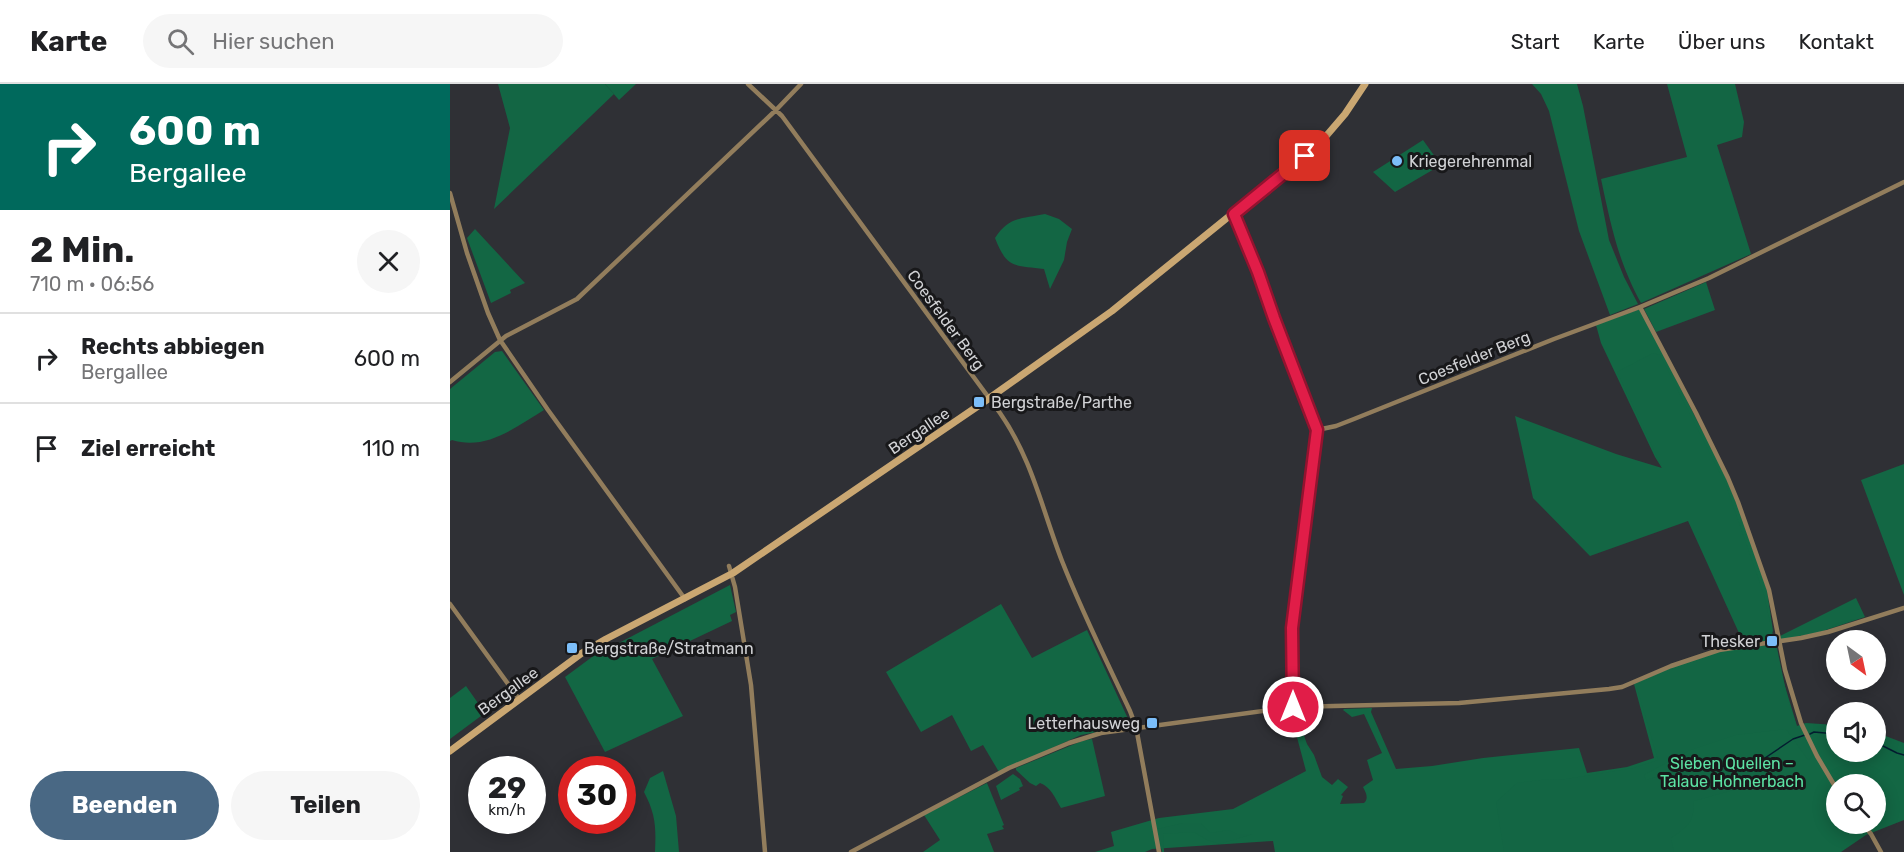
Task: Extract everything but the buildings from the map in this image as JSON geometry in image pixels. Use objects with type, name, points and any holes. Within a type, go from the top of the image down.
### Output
[{"type":"street","name":"Coesfelder Berg","points":[[748,84],[776,110],[1012,430],[1024,453],[1061,560],[1136,728],[1159,852]]},
{"type":"street","points":[[450,382],[500,340],[577,299],[801,84]]},
{"type":"street","name":"Bergallee","points":[[450,751],[594,646],[731,569],[990,398],[1112,311],[1322,142],[1345,114],[1365,84]]},
{"type":"street","name":"Coesfelder Berg","points":[[1317,430],[1336,426],[1709,278],[1904,182]]},
{"type":"street","points":[[450,193],[467,253],[500,340],[548,410],[683,595]]},
{"type":"street","points":[[1234,214],[1317,430],[1292,628],[1293,707]]},
{"type":"street","points":[[1640,307],[1724,469],[1738,502],[1768,590],[1779,642],[1801,723],[1828,774]]},
{"type":"street","points":[[731,569],[751,684],[765,852]]},
{"type":"street","points":[[450,604],[519,699]]},
{"type":"street","points":[[851,852],[1009,768],[1084,737],[1293,707],[1459,703],[1609,689],[1719,650],[1779,642],[1828,632],[1904,608]]},
{"type":"street","points":[[1871,834],[1881,852]]},
{"type":"green space","points":[[498,84],[605,84],[614,94],[494,209],[510,128]]},
{"type":"green space","points":[[605,84],[636,84],[619,100]]},
{"type":"green space","points":[[1532,84],[1577,84],[1609,240],[1638,304],[1610,315],[1579,231],[1549,111],[1541,94]]},
{"type":"green space","points":[[1667,84],[1735,84],[1744,122],[1742,137],[1717,145],[1751,254],[1641,303],[1621,258],[1601,179],[1687,157]]},
{"type":"green space","points":[[1423,140],[1441,165],[1395,192],[1373,172]]},
{"type":"green space","points":[[1045,214],[1059,219],[1072,229],[1064,260],[1050,289],[1044,269],[1013,264],[999,248],[995,238],[1011,222]]},
{"type":"green space","points":[[475,229],[525,283],[491,303],[467,238]]},
{"type":"green space","points":[[1706,282],[1715,310],[1656,332],[1644,309]]},
{"type":"green space","points":[[1640,309],[1724,473],[1738,507],[1767,590],[1773,631],[1769,638],[1655,457],[1601,343],[1596,325]]},
{"type":"green space","points":[[502,351],[544,410],[512,430],[489,440],[465,443],[450,441],[450,389],[495,352]]},
{"type":"green space","points":[[1653,353],[1660,355],[1726,485],[1764,595],[1774,640],[1744,644],[1688,521],[1590,556],[1533,498],[1515,416],[1616,454],[1662,468],[1617,372]]},
{"type":"green space","points":[[1904,464],[1904,595],[1861,480]]},
{"type":"green space","points":[[730,585],[736,612],[730,615],[732,621],[652,659],[683,716],[605,752],[565,677],[592,657]]},
{"type":"green space","points":[[1856,598],[1865,617],[1820,632],[1781,640],[1780,636]]},
{"type":"green space","points":[[1001,604],[1032,658],[1087,630],[1130,726],[1081,735],[999,772],[983,745],[971,751],[952,715],[921,732],[886,672]]},
{"type":"green space","name":"Sieben Quellen – Talaue Hohnerbach","points":[[1776,644],[1775,653],[1797,726],[1806,723],[1826,724],[1826,762],[1886,762],[1886,736],[1904,743],[1904,820],[1886,827],[1886,774],[1826,774],[1826,834],[1869,834],[1841,852],[1275,852],[1273,841],[1152,849],[1145,852],[1095,852],[1114,846],[1111,832],[1159,818],[1233,809],[1306,771],[1290,711],[1299,711],[1297,716],[1322,777],[1332,785],[1338,779],[1348,787],[1341,795],[1343,796],[1340,804],[1366,801],[1367,797],[1363,787],[1373,780],[1367,760],[1382,753],[1364,714],[1352,717],[1344,709],[1372,708],[1371,712],[1396,769],[1579,748],[1587,773],[1627,767],[1654,758],[1634,684],[1672,667],[1719,651]]},
{"type":"green space","points":[[1777,648],[1787,696],[1797,727],[1813,756],[1808,760],[1786,729],[1736,735],[1688,751],[1644,775],[1646,780],[1682,769],[1715,770],[1760,764],[1764,770],[1765,779],[1759,783],[1694,801],[1693,814],[1689,823],[1671,838],[1674,852],[1504,852],[1496,802],[1517,783],[1566,779],[1633,768],[1658,760],[1636,685],[1672,668],[1720,653]]},
{"type":"green space","points":[[466,686],[485,713],[450,739],[450,698]]},
{"type":"green space","points":[[1092,739],[1105,796],[1061,808],[1047,787],[1040,783],[1036,786],[1030,783],[1016,770],[1016,768],[1082,741]]},
{"type":"green space","points":[[663,771],[676,816],[679,852],[655,852],[654,821],[644,792],[650,778]]},
{"type":"green space","points":[[1013,774],[1020,779],[1023,786],[1001,800],[996,786]]},
{"type":"green space","points":[[987,783],[1004,825],[1002,826],[1004,829],[987,834],[994,852],[923,852],[940,840],[924,815]]},
{"type":"green space","points":[[1183,823],[1201,823],[1210,833],[1229,830],[1237,834],[1253,834],[1220,844],[1207,840],[1194,832],[1163,834],[1164,852],[1162,852],[1157,829]]},
{"type":"waterway","points":[[1810,734],[1826,733]]},
{"type":"waterway","points":[[1712,768],[1762,760],[1793,739],[1805,735]]},
{"type":"waterway","points":[[1886,748],[1904,755]]},
{"type":"place","name":"Kriegerehrenmal","points":[[1397,161]]},
{"type":"place","name":"Bergstraße/Parthe","points":[[979,402]]},
{"type":"place","name":"Thesker","points":[[1772,641]]},
{"type":"place","name":"Bergstraße/Stratmann","points":[[572,648]]},
{"type":"place","name":"Letterhausweg","points":[[1152,723]]},
{"type":"route","points":[[1293,707],[1292,628],[1317,430],[1234,214],[1305,156]]}]
